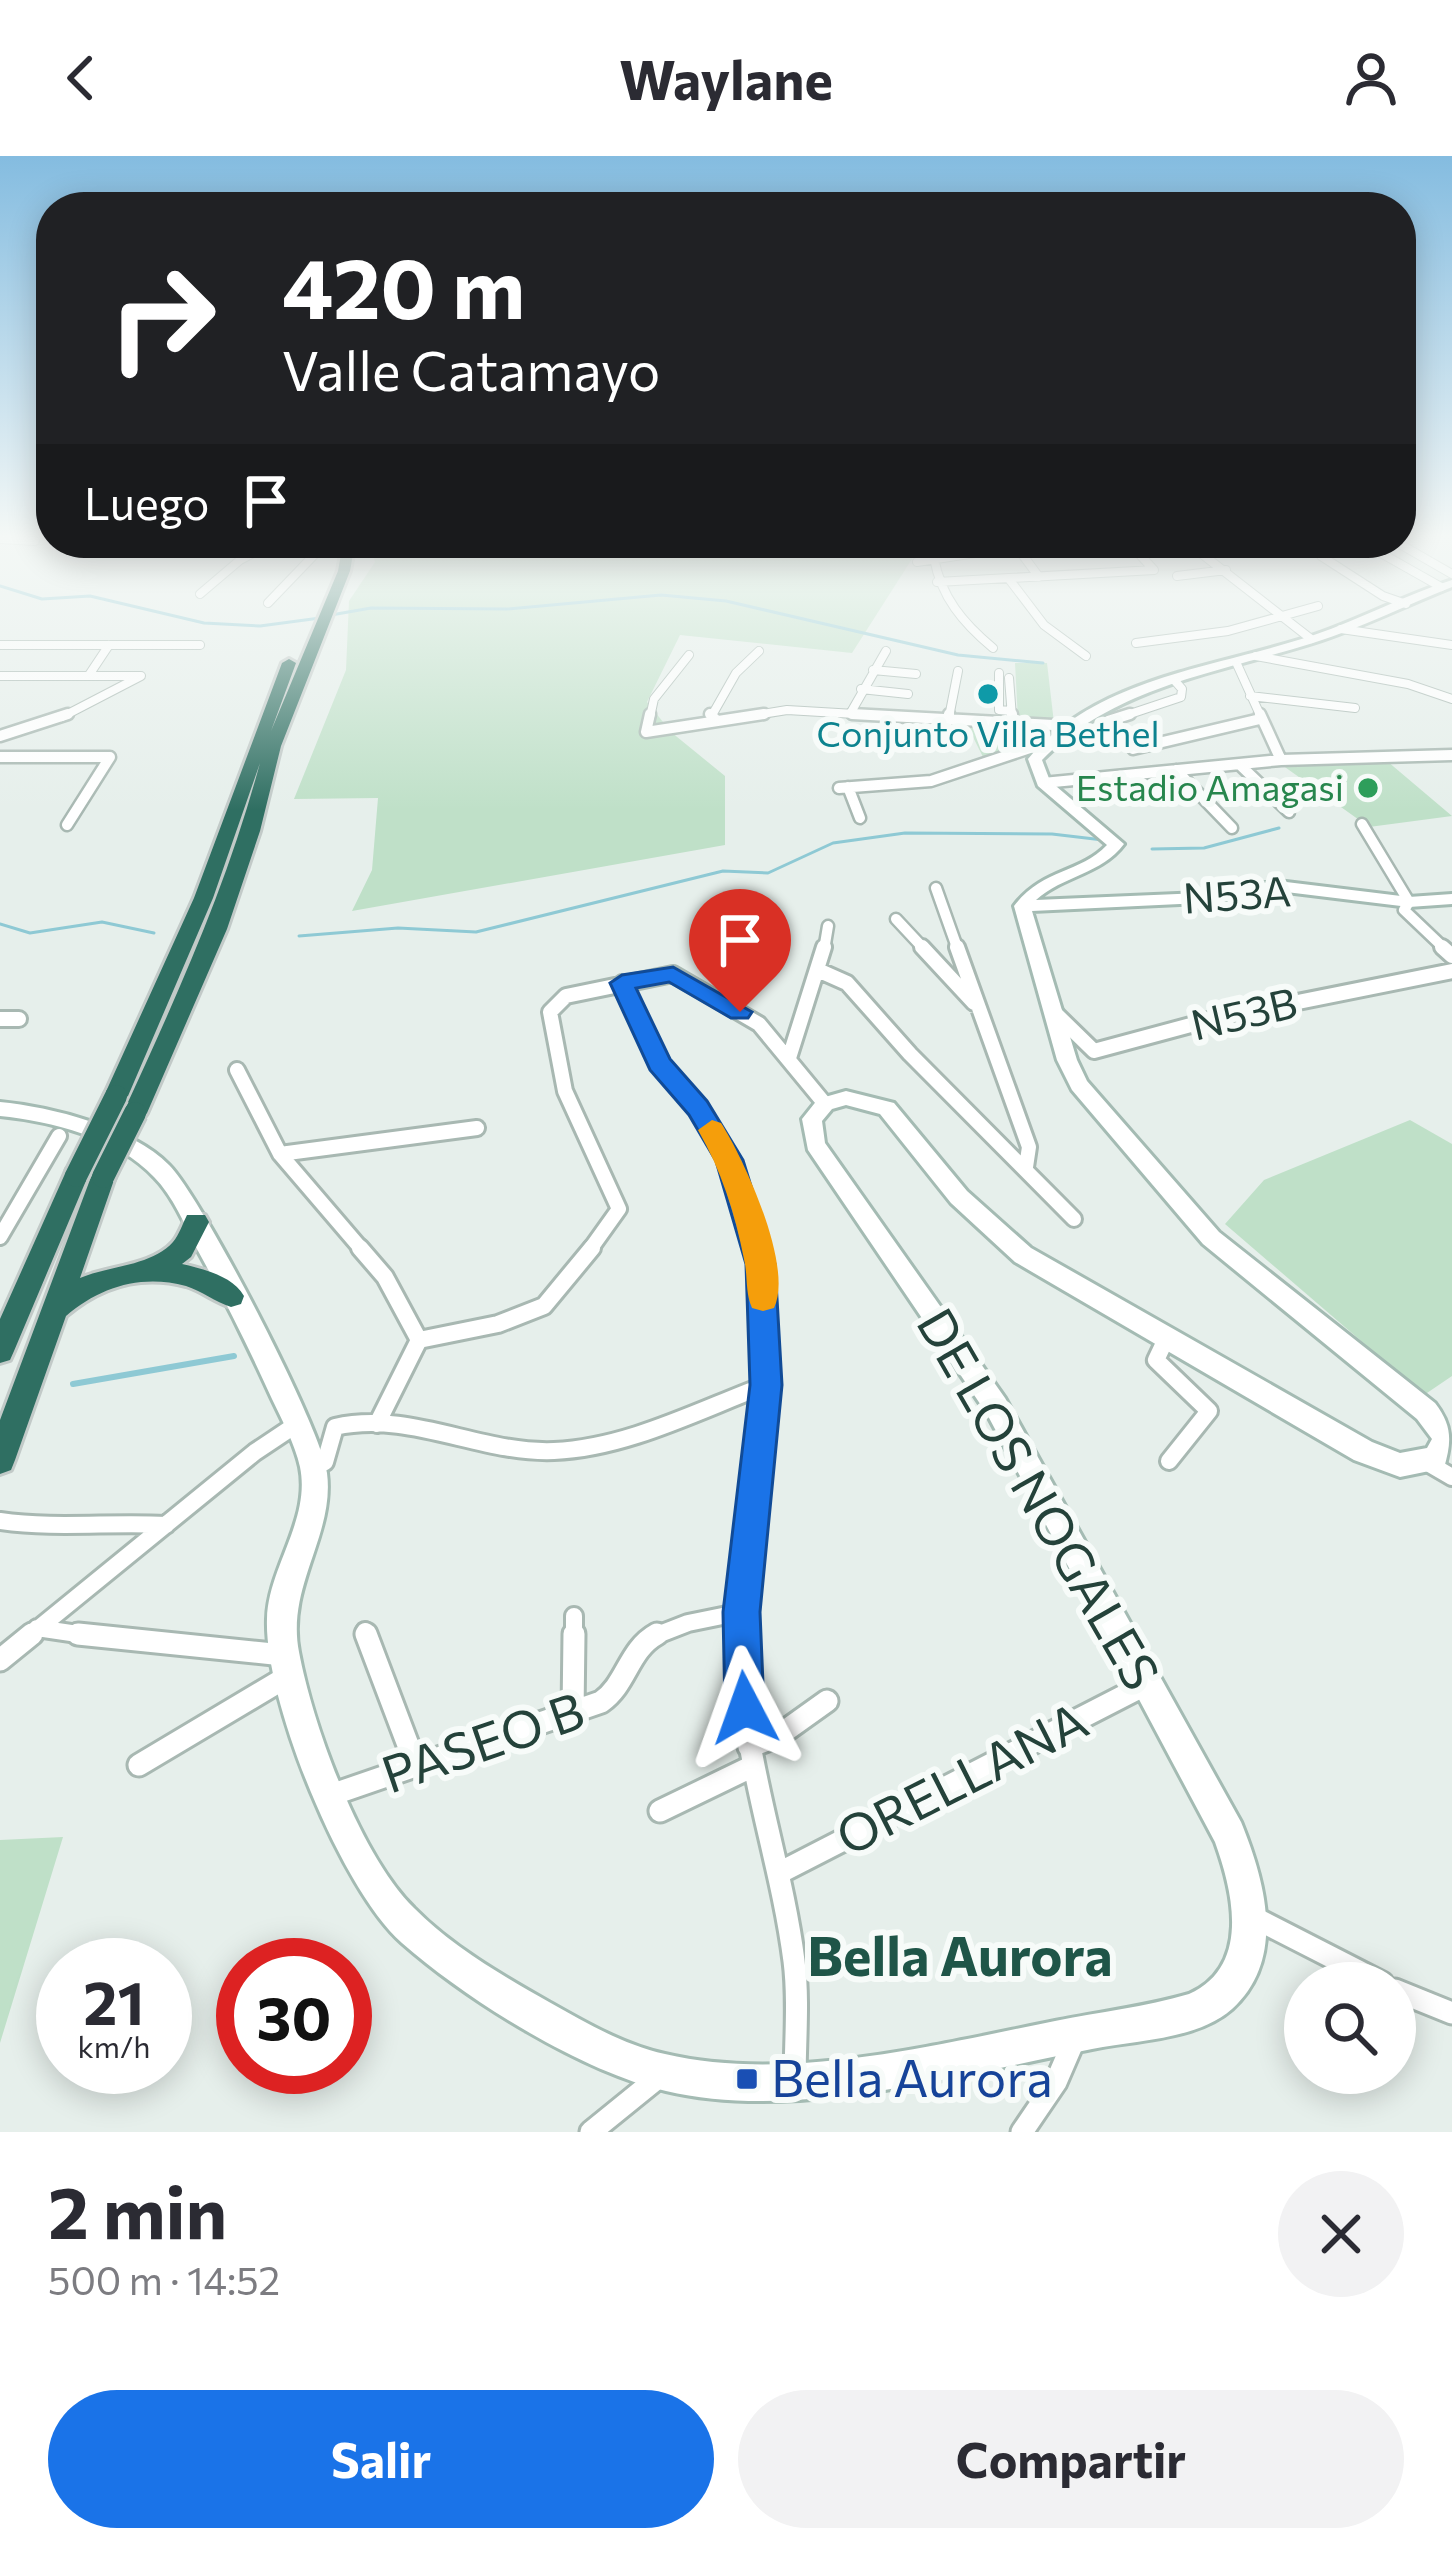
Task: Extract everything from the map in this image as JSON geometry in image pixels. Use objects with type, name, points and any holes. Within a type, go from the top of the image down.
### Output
[{"type":"highway","points":[[0,1351],[217,929],[315,625]]},
{"type":"highway","points":[[0,1460],[82,1229],[90,1176]]},
{"type":"highway","points":[[50,1313],[84,1286],[137,1272],[182,1250],[196,1222]]},
{"type":"highway","points":[[82,1229],[100,1265],[195,1276],[231,1296]]},
{"type":"street","points":[[969,625],[993,648]]},
{"type":"street","points":[[1043,625],[1086,656]]},
{"type":"street","points":[[1136,643],[1253,625]]},
{"type":"street","points":[[1293,625],[1311,640]]},
{"type":"street","points":[[860,818],[843,788],[931,781],[1048,742],[1132,692],[1352,625]]},
{"type":"street","points":[[1342,629],[1452,645]]},
{"type":"street","points":[[0,645],[200,645]]},
{"type":"street","points":[[89,675],[109,645]]},
{"type":"street","points":[[850,714],[886,651]]},
{"type":"street","points":[[715,719],[709,715],[721,693],[759,652]]},
{"type":"street","points":[[688,655],[654,699],[646,732],[778,710],[1072,726]]},
{"type":"street","points":[[1256,656],[1408,684],[1452,699]]},
{"type":"street","points":[[861,689],[908,696],[924,659]]},
{"type":"street","points":[[1236,662],[1281,760]]},
{"type":"street","points":[[874,670],[916,674]]},
{"type":"street","points":[[948,721],[958,671]]},
{"type":"street","points":[[1004,675],[1000,710],[1011,711],[1013,724]]},
{"type":"street","points":[[0,676],[141,676],[61,717],[0,736]]},
{"type":"street","points":[[1108,721],[1181,697],[1183,689],[1175,681]]},
{"type":"street","points":[[1250,696],[1355,708]]},
{"type":"street","points":[[1132,749],[1260,719]]},
{"type":"street","points":[[418,1340],[498,1324],[544,1306],[618,1216],[620,1203],[597,1168],[558,1065],[549,1018],[554,1005],[566,996],[662,974],[678,976],[750,1018],[790,1058],[825,1104],[853,1097],[887,1108],[959,1197],[1005,1240],[1363,1451],[1400,1465],[1440,1470],[1436,1459],[1449,1438],[1426,1411],[1210,1238],[1078,1084],[1022,906],[1046,880],[1103,858],[1115,844],[1043,783],[1034,765],[1048,742]]},
{"type":"street","points":[[1043,783],[1281,760],[1452,755]]},
{"type":"street","points":[[0,757],[110,757],[68,825]]},
{"type":"street","points":[[1239,764],[1288,812]]},
{"type":"street","points":[[1177,770],[1232,828]]},
{"type":"street","points":[[1362,824],[1408,902],[1404,910],[1452,956]]},
{"type":"street","name":"N53A","points":[[1022,906],[1201,898],[1278,886],[1408,902],[1452,898]]},
{"type":"street","points":[[936,888],[1029,1147],[1026,1167]]},
{"type":"street","points":[[896,919],[979,1007]]},
{"type":"street","points":[[790,1058],[820,971],[828,926]]},
{"type":"street","name":"N53B","points":[[1054,1012],[1094,1051],[1213,1019],[1452,970]]},
{"type":"street","points":[[820,971],[847,982],[910,1054],[1073,1219]]},
{"type":"street","points":[[622,983],[659,1064],[698,1108],[730,1160],[760,1264],[766,1385],[740,1670],[751,1756],[779,1873],[794,1966],[795,2081]]},
{"type":"street","points":[[0,1019],[20,1019]]},
{"type":"street","points":[[237,1070],[280,1154],[385,1277],[418,1340]]},
{"type":"street","name":"DE LOS NOGALES","points":[[0,1108],[51,1117],[146,1158],[178,1189],[196,1222],[297,1424],[314,1468],[314,1504],[282,1611],[286,1665],[331,1796],[384,1902],[416,1934],[474,1978],[664,2073],[795,2081],[943,2063],[1193,2010],[1219,1997],[1244,1960],[1252,1929],[1242,1868],[997,1406],[815,1144],[812,1119],[825,1104]]},
{"type":"street","points":[[280,1154],[477,1128]]},
{"type":"street","points":[[0,1237],[59,1136]]},
{"type":"street","points":[[1166,1339],[1156,1360],[1209,1411],[1169,1461]]},
{"type":"street","points":[[377,1424],[418,1340]]},
{"type":"street","points":[[314,1468],[327,1457],[335,1427],[377,1424],[524,1449],[567,1450],[766,1385]]},
{"type":"street","points":[[0,1660],[297,1424]]},
{"type":"street","points":[[0,1521],[46,1528],[95,1522],[166,1525]]},
{"type":"street","name":"PASEO B","points":[[331,1796],[573,1713],[615,1694],[636,1649],[651,1638],[742,1612]]},
{"type":"street","points":[[573,1713],[574,1616]]},
{"type":"street","points":[[37,1628],[286,1665]]},
{"type":"street","points":[[365,1630],[416,1766]]},
{"type":"street","points":[[139,1765],[286,1665]]},
{"type":"street","name":"ORELLANA","points":[[779,1873],[1145,1685]]},
{"type":"street","points":[[660,1811],[751,1756],[827,1701]]},
{"type":"street","points":[[1250,1916],[1341,1962]]},
{"type":"street","points":[[1416,1998],[1452,2013]]},
{"type":"street","points":[[1022,2132],[1056,2082],[1077,2034]]},
{"type":"street","points":[[592,2132],[664,2073]]},
{"type":"green space","points":[[348,625],[870,625],[852,653],[680,635],[647,702],[671,732],[725,776],[725,845],[352,911],[372,870],[378,798],[294,799],[346,670]]},
{"type":"green space","points":[[1015,663],[1047,663],[1054,723],[1018,721]]},
{"type":"green space","points":[[967,725],[1056,729],[1057,731],[984,759]]},
{"type":"green space","name":"Estadio Amagasi","points":[[1387,761],[1452,816],[1369,827],[1282,765]]},
{"type":"green space","points":[[1410,1120],[1452,1144],[1452,1376],[1424,1395],[1225,1224],[1264,1180]]},
{"type":"green space","points":[[63,1837],[0,2043],[0,1840]]},
{"type":"waterway","points":[[245,625],[266,625]]},
{"type":"waterway","points":[[830,625],[958,655],[1043,663]]},
{"type":"waterway","points":[[1152,849],[1204,848],[1279,828]]},
{"type":"waterway","points":[[299,936],[398,928],[476,932],[723,871],[768,873],[833,843],[905,833],[1052,834],[1103,840]]},
{"type":"waterway","points":[[0,924],[30,933],[102,922],[154,933]]},
{"type":"waterway","points":[[73,1384],[234,1356]]},
{"type":"slow traffic","points":[[712,1130],[730,1160],[747,1209],[763,1298]]},
{"type":"place","name":"Conjunto Villa Bethel","points":[[988,694]]},
{"type":"place","name":"Estadio Amagasi","points":[[1368,788]]},
{"type":"place","name":"Bella Aurora","points":[[747,2079]]},
{"type":"district","name":"Bella Aurora","points":[[960,1957]]},
{"type":"route","points":[[740,1012],[673,974],[622,983],[659,1064],[698,1108],[730,1160],[760,1264],[766,1385],[742,1612],[740,1670],[745,1708]]}]
